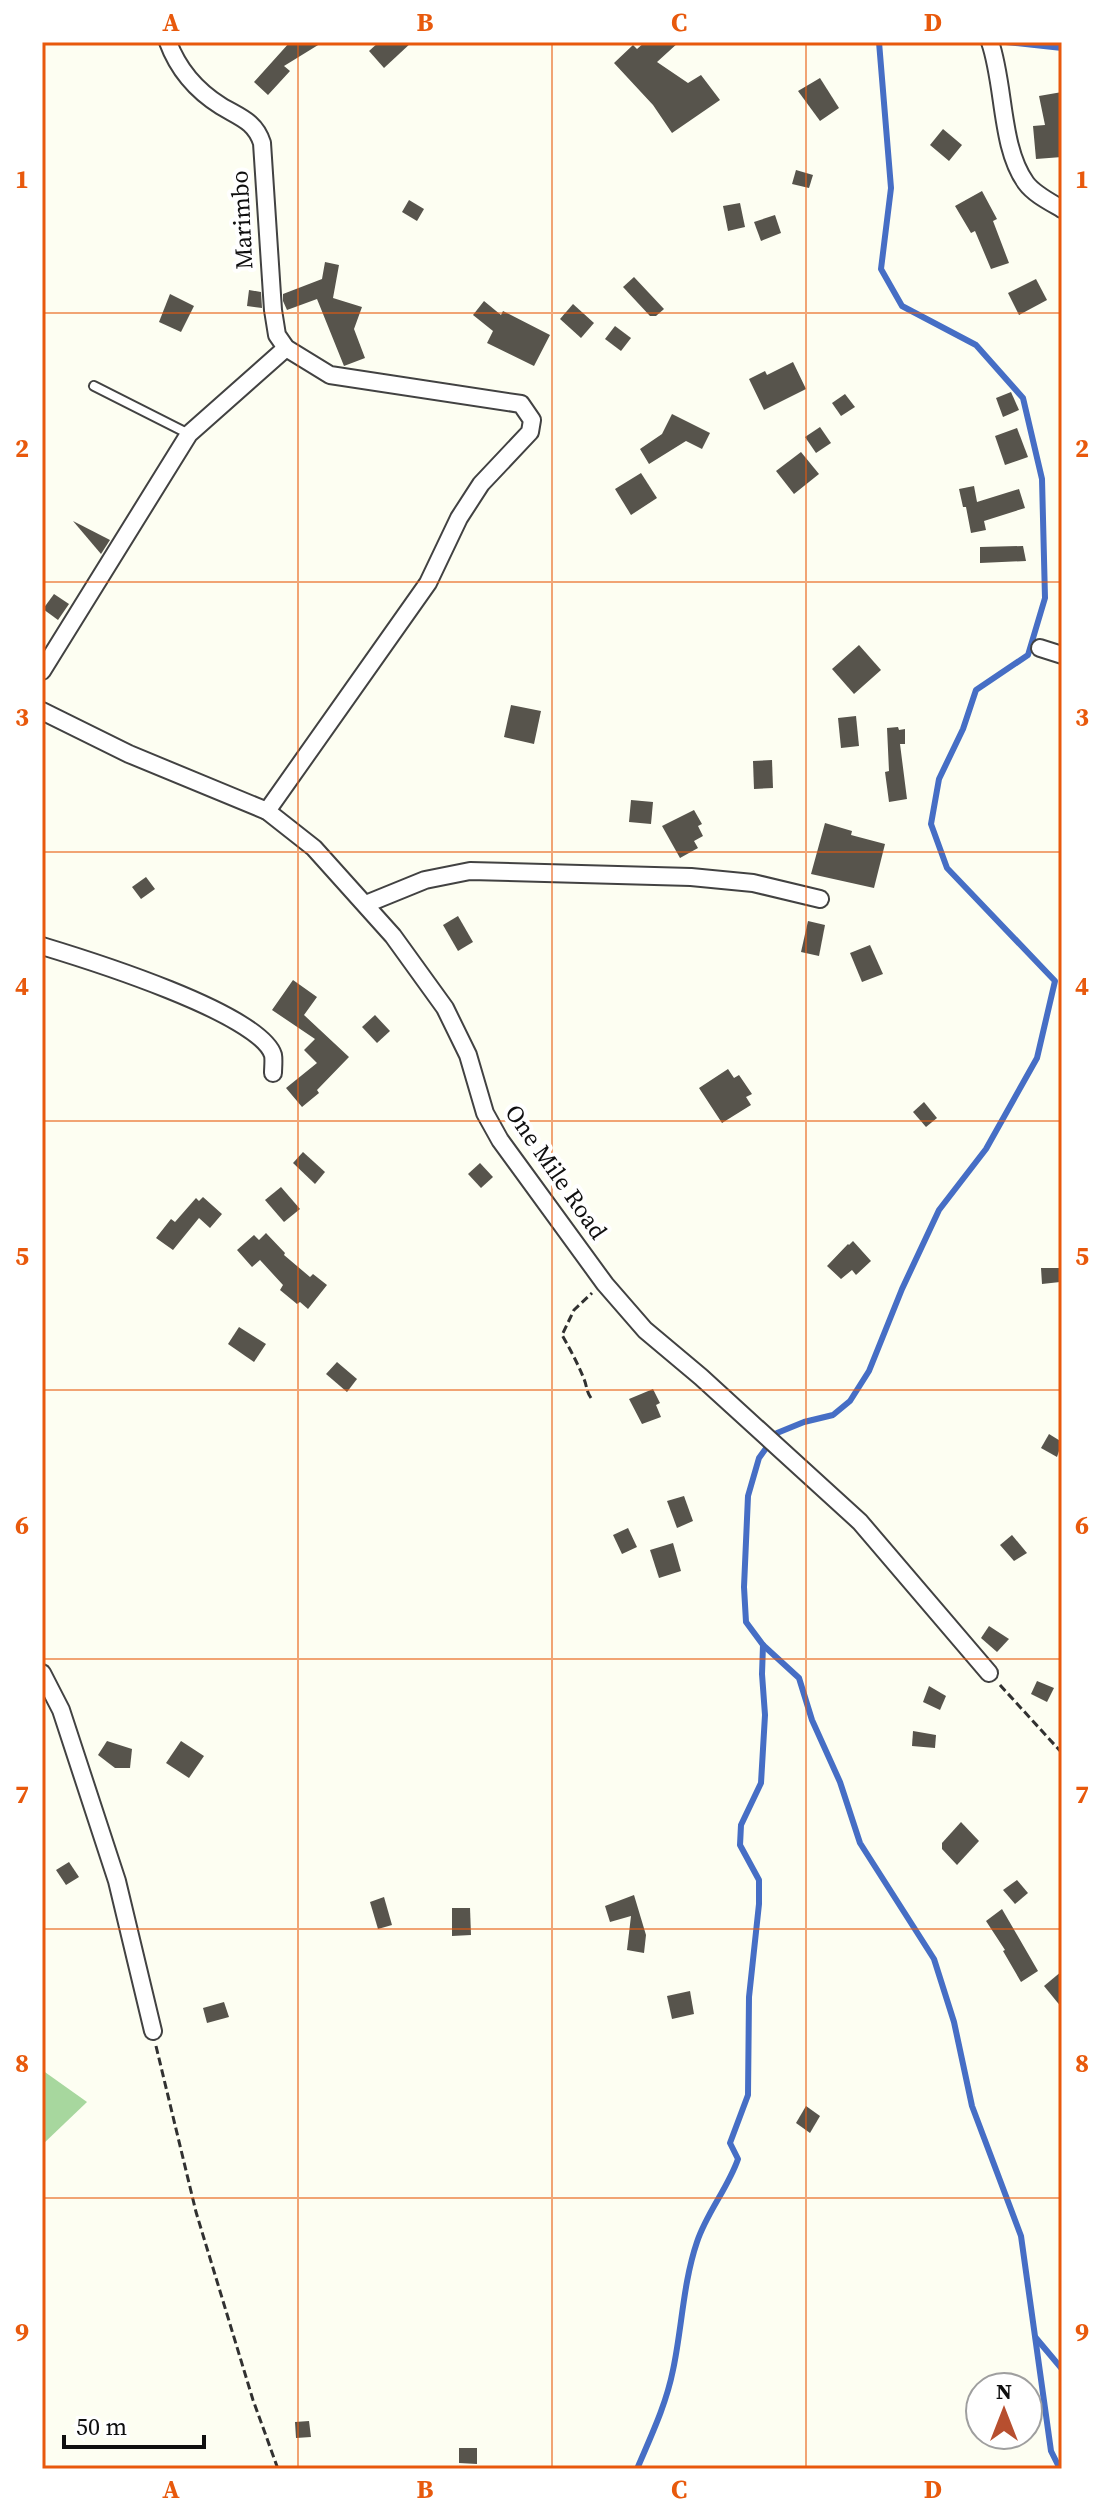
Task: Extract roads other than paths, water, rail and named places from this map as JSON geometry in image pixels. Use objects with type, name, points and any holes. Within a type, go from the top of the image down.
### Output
[{"type":"street","name":"Marimbo","points":[[168,42],[190,80],[258,131],[262,143],[273,310],[277,335],[286,348]]},
{"type":"street","points":[[990,42],[997,64],[1010,146],[1019,169],[1027,185],[1062,209]]},
{"type":"street","points":[[42,671],[189,434],[286,348],[330,375],[521,404],[532,420],[530,432],[481,484],[459,518],[428,583],[267,811]]},
{"type":"street","points":[[1040,648],[1062,655]]},
{"type":"street","name":"One Mile Road","points":[[42,711],[129,754],[267,811],[314,848],[393,936],[445,1008],[468,1055],[485,1113],[500,1140],[605,1284],[645,1330],[860,1522],[989,1673]]},
{"type":"street","points":[[366,904],[425,880],[470,871],[691,877],[753,883],[820,899]]},
{"type":"street","points":[[42,946],[178,993],[230,1018],[263,1040],[273,1055],[273,1073]]},
{"type":"street","points":[[42,1673],[61,1710],[117,1881],[153,2031]]},
{"type":"lane","points":[[94,386],[189,434]]},
{"type":"waterway","points":[[879,42],[891,188],[881,269],[902,306],[976,345],[1023,398],[1042,479],[1045,598],[1028,655],[976,690],[963,729],[939,779],[931,824],[947,868],[1055,981],[1037,1058],[986,1149],[939,1210],[902,1289],[869,1371],[850,1401],[833,1415],[777,1433],[759,1458],[748,1496],[744,1587],[746,1622],[763,1645],[799,1678],[860,1843],[934,1959],[954,2022],[972,2106],[1021,2236],[1051,2451],[1060,2469]]},
{"type":"waterway","points":[[1006,42],[1062,48]]},
{"type":"waterway","points":[[637,2469],[670,2383],[697,2242],[738,2159],[730,2143],[748,2095],[749,1997],[759,1880],[740,1845],[741,1825],[761,1783],[765,1715],[763,1645]]},
{"type":"waterway","points":[[1036,2338],[1062,2369]]}]
